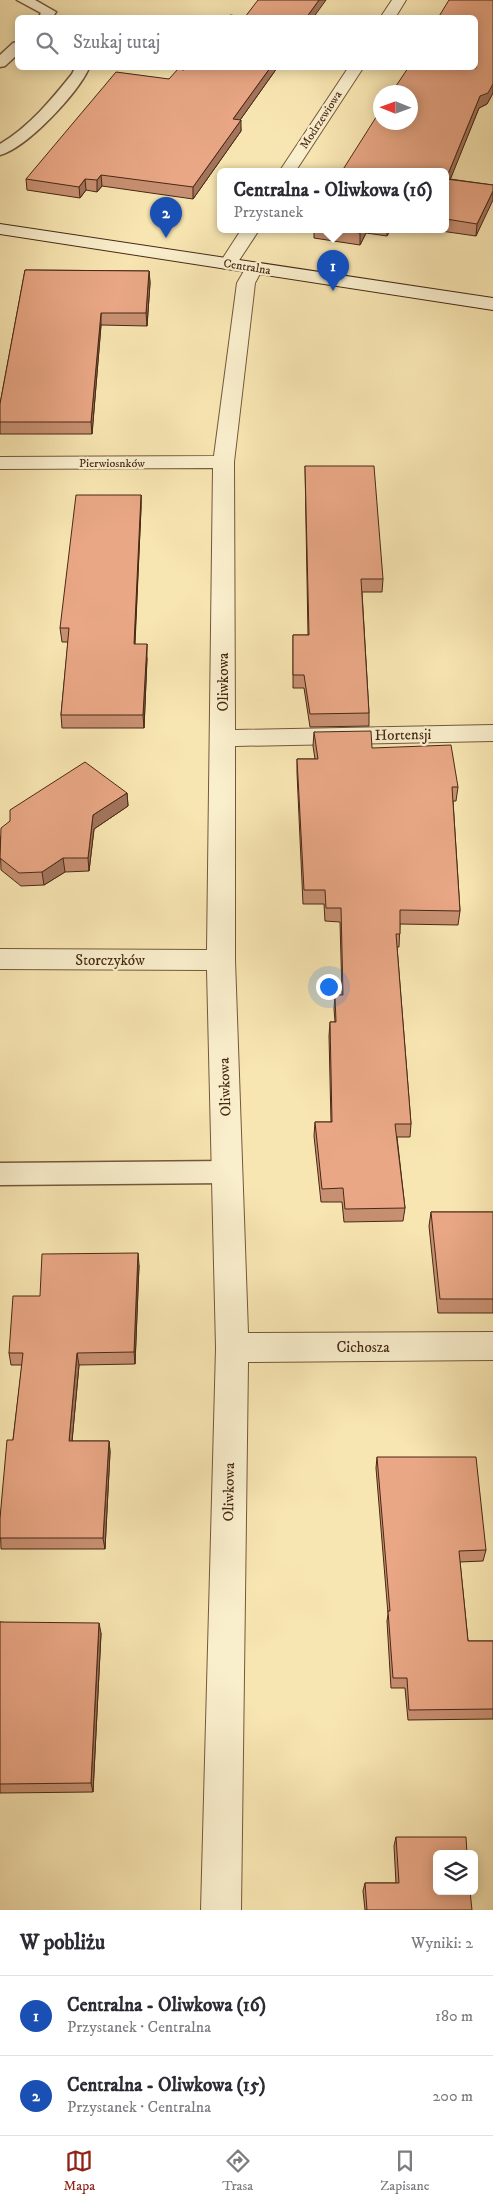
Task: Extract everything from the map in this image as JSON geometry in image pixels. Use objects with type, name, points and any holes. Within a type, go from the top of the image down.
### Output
[{"type":"street","points":[[389,15],[398,0]]},
{"type":"street","name":"Modrzewiowa","points":[[290,168],[354,70]]},
{"type":"street","name":"Centralna","points":[[0,229],[493,304]]},
{"type":"street","points":[[241,266],[249,233]]},
{"type":"street","name":"Oliwkowa","points":[[221,1910],[232,1348],[221,960],[224,462],[246,283],[241,266]]},
{"type":"street","name":"Pierwiosnków","points":[[0,463],[224,462]]},
{"type":"street","name":"Hortensji","points":[[223,738],[493,733]]},
{"type":"street","name":"Storczyków","points":[[0,959],[221,960]]},
{"type":"street","name":"Cichosza","points":[[232,1348],[493,1346]]},
{"type":"lane","points":[[24,0],[49,12],[46,15]]},
{"type":"lane","points":[[0,63],[15,49]]},
{"type":"lane","points":[[0,150],[20,139],[41,120],[81,70]]},
{"type":"lane","points":[[0,1174],[227,1172]]},
{"type":"building","points":[[258,0],[319,0],[308,15],[247,15]]},
{"type":"building","points":[[449,0],[493,0],[493,84],[488,93],[480,96],[449,172],[449,168],[344,168],[373,122],[373,130],[418,130],[418,85],[397,85],[407,70],[478,70],[478,15],[440,15]]},
{"type":"building","points":[[177,70],[269,70],[233,119],[241,120],[193,187],[101,175],[97,180],[85,179],[79,187],[26,179],[116,72],[169,79]]},
{"type":"building","points":[[449,179],[493,185],[493,191],[477,224],[449,219]]},
{"type":"building","points":[[25,270],[149,271],[146,313],[101,313],[91,422],[0,422],[0,404]]},
{"type":"building","points":[[305,466],[374,466],[383,579],[361,579],[369,713],[310,714],[304,675],[293,675],[293,635],[309,635]]},
{"type":"building","points":[[76,495],[141,495],[134,644],[147,644],[143,715],[61,715],[69,628],[60,628]]},
{"type":"building","points":[[371,731],[372,748],[451,745],[458,787],[452,787],[460,911],[400,910],[400,934],[396,934],[411,1124],[395,1124],[405,1208],[345,1209],[343,1188],[322,1189],[315,1122],[332,1122],[330,1022],[336,1022],[335,995],[343,995],[341,908],[326,908],[325,890],[304,890],[297,759],[318,759],[314,732]]},
{"type":"building","points":[[85,762],[127,793],[93,815],[88,858],[63,858],[42,872],[19,873],[0,858],[1,828],[10,821],[10,810]]},
{"type":"building","points":[[431,1212],[493,1212],[493,1299],[440,1299]]},
{"type":"building","points":[[138,1253],[134,1352],[77,1353],[69,1441],[109,1441],[103,1538],[0,1538],[7,1440],[13,1440],[23,1353],[9,1353],[13,1296],[40,1296],[42,1254]]},
{"type":"building","points":[[377,1457],[476,1457],[486,1550],[459,1551],[468,1641],[493,1641],[493,1709],[409,1710],[407,1678],[393,1678],[388,1611],[390,1611]]},
{"type":"building","points":[[0,1622],[99,1623],[91,1783],[0,1784]]},
{"type":"building","points":[[396,1837],[466,1837],[467,1850],[433,1850],[433,1895],[470,1895],[472,1910],[367,1910],[365,1883],[399,1883]]},
{"type":"place","name":"Centralna - Oliwkowa (15)","points":[[166,238]]},
{"type":"place","name":"Centralna - Oliwkowa (16)","points":[[333,291]]}]
